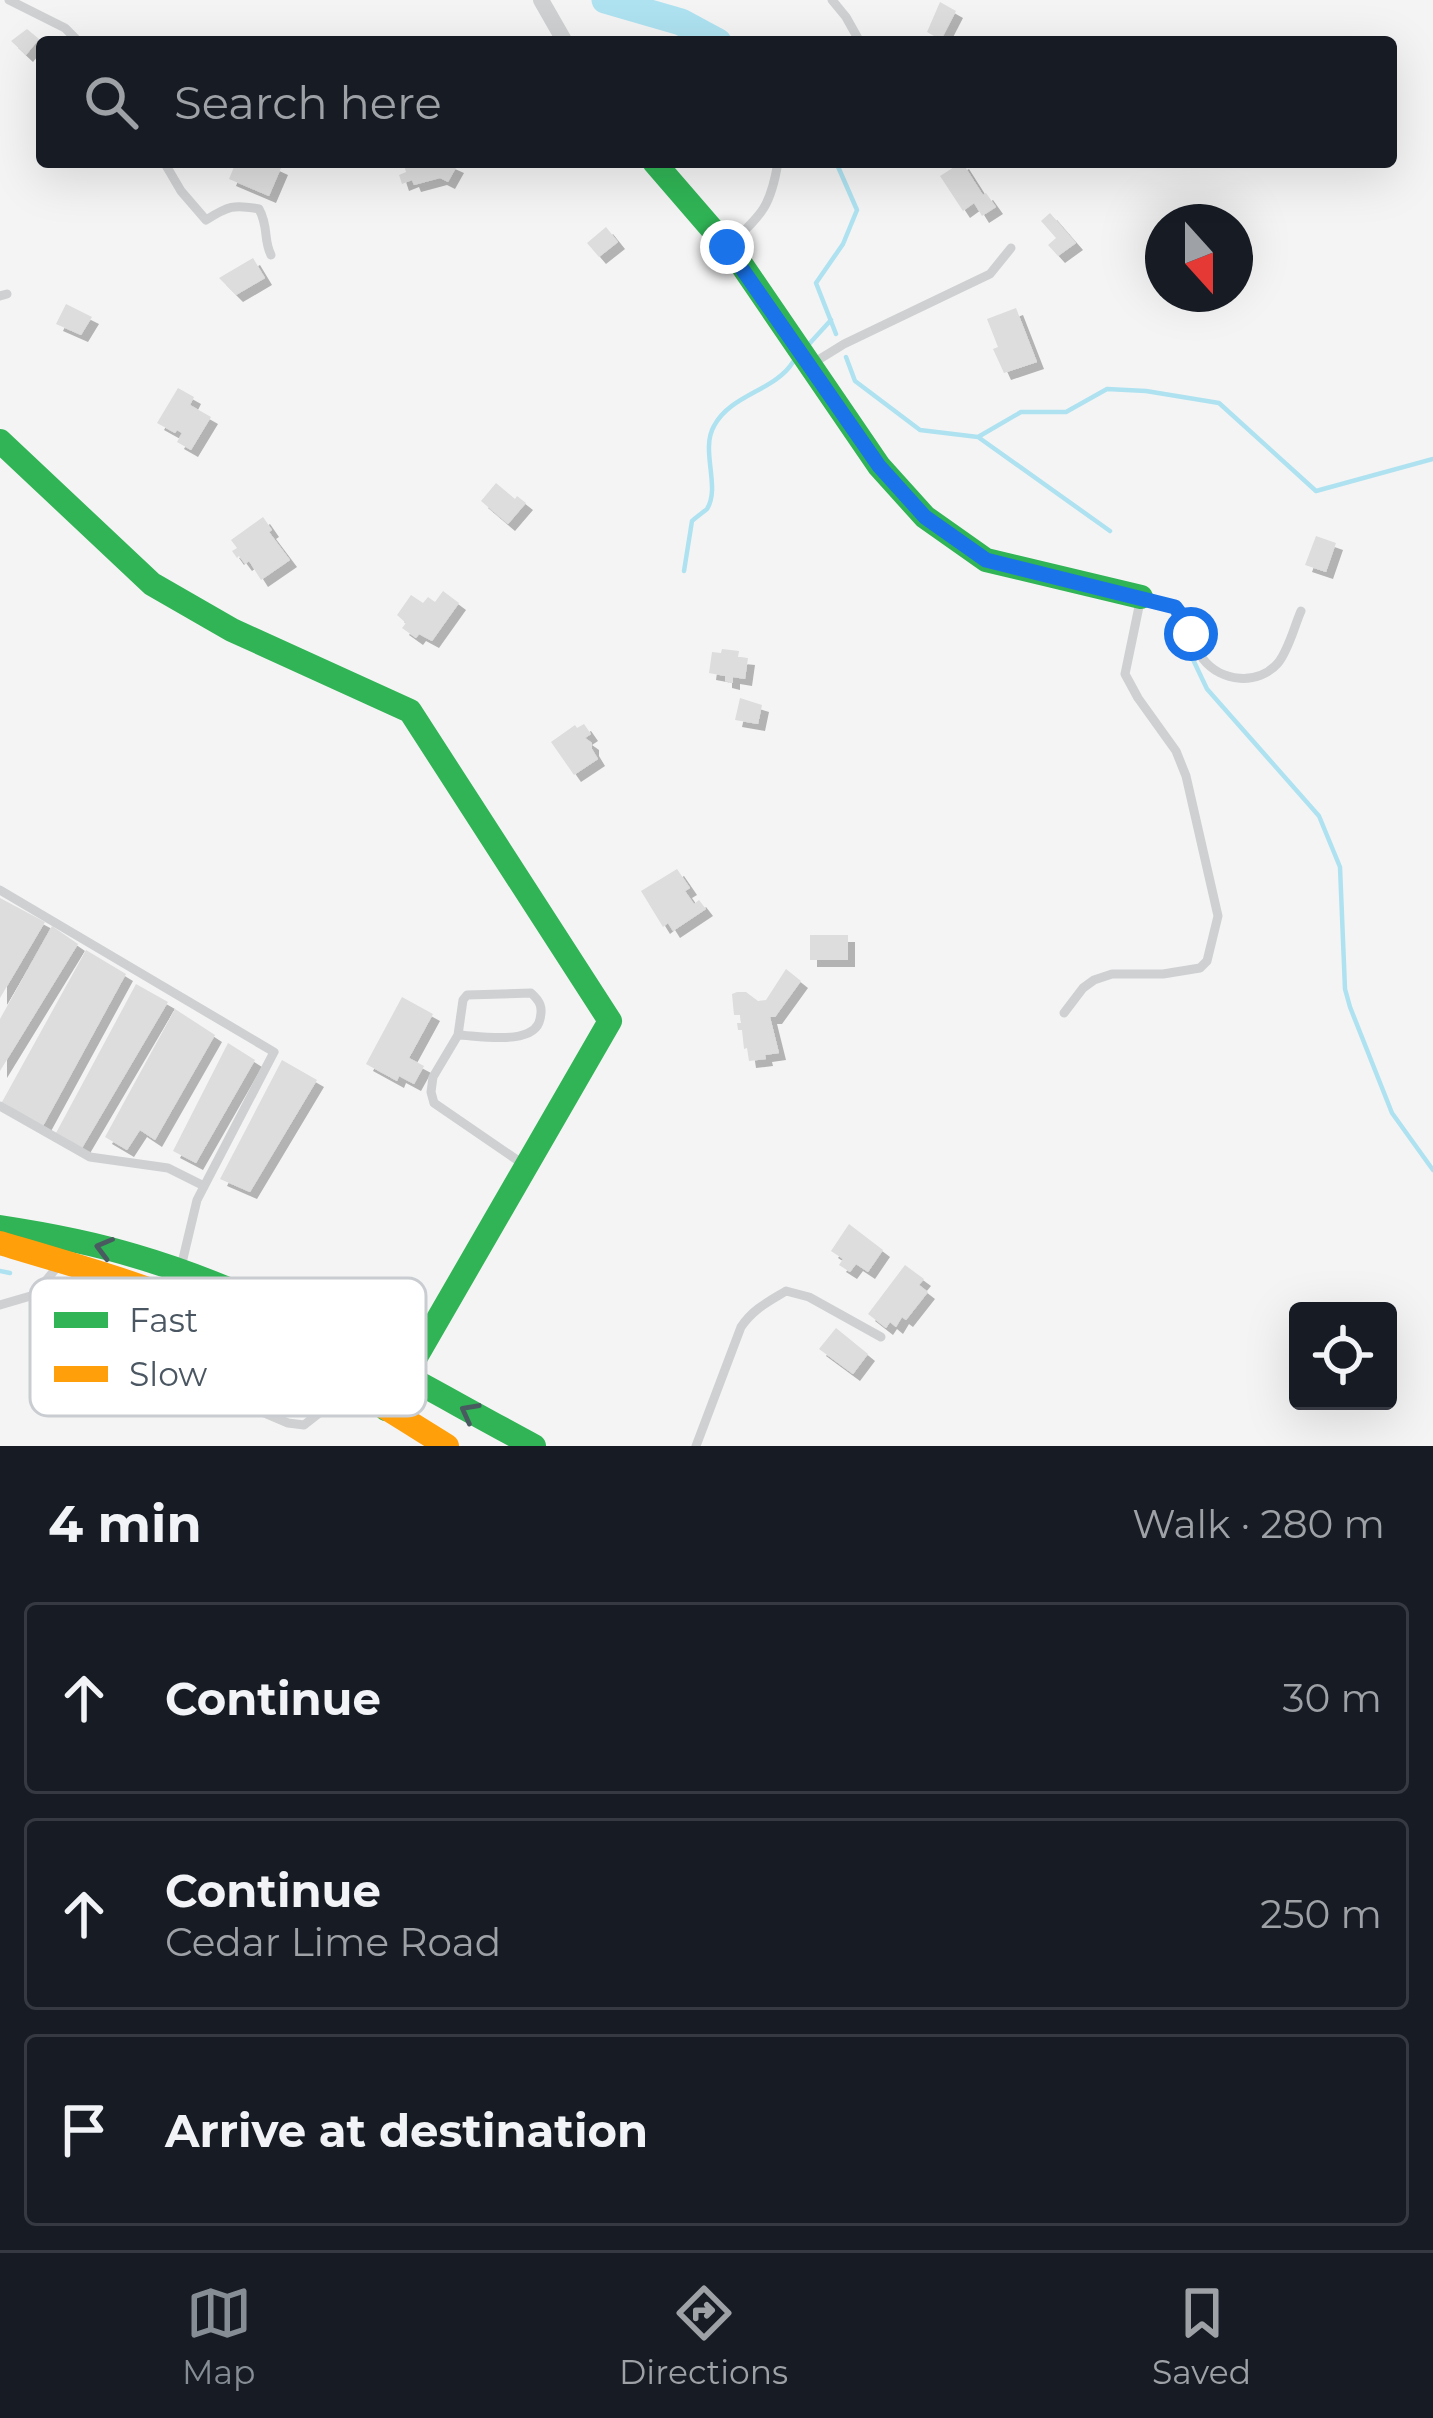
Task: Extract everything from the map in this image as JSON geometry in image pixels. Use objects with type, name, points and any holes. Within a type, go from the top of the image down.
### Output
[{"type":"street","points":[[541,0],[562,36]]},
{"type":"street","points":[[659,168],[727,247],[879,466],[925,517],[986,560],[1141,597]]},
{"type":"street","points":[[0,441],[152,584],[232,630],[410,711],[610,1021],[426,1341]]},
{"type":"street","points":[[0,1227],[42,1231],[194,1278]]},
{"type":"street","points":[[0,1243],[112,1278]]},
{"type":"street","points":[[426,1390],[534,1446]]},
{"type":"street","points":[[398,1416],[447,1446]]},
{"type":"lane","points":[[9,0],[73,36]]},
{"type":"lane","points":[[832,0],[857,36]]},
{"type":"lane","points":[[168,168],[206,220],[226,207],[260,209],[271,255]]},
{"type":"lane","points":[[727,247],[758,218],[773,193],[777,168]]},
{"type":"lane","points":[[810,364],[990,274],[1011,248]]},
{"type":"lane","points":[[1064,1013],[1082,988],[1112,974],[1199,968],[1207,961],[1219,916],[1181,763],[1125,674],[1141,597],[1175,607],[1205,662],[1229,678],[1257,676],[1277,664],[1300,611]]},
{"type":"lane","points":[[0,890],[274,1052],[196,1201],[179,1272]]},
{"type":"lane","points":[[458,1035],[533,1033],[542,1009],[538,997],[531,993],[467,994],[458,1035],[433,1077],[431,1092],[434,1102],[528,1167]]},
{"type":"lane","points":[[0,1106],[90,1157],[168,1168],[204,1186]]},
{"type":"lane","points":[[48,1278],[62,1262]]},
{"type":"lane","points":[[696,1446],[741,1327],[752,1312],[786,1291],[809,1297],[880,1336]]},
{"type":"lane","points":[[0,1304],[30,1296]]},
{"type":"lane","points":[[271,1416],[304,1425],[315,1416]]},
{"type":"building","points":[[940,2],[956,11],[943,36],[927,32]]},
{"type":"building","points":[[27,29],[36,36],[26,55],[11,41]]},
{"type":"building","points":[[234,168],[281,168],[269,196],[229,179]]},
{"type":"building","points":[[405,168],[456,168],[448,182],[440,178],[414,185],[412,180],[402,184],[399,175]]},
{"type":"building","points":[[953,168],[966,168],[996,207],[982,216],[974,203],[963,211],[940,176]]},
{"type":"building","points":[[1050,213],[1076,243],[1058,256],[1048,245],[1056,238],[1041,221]]},
{"type":"building","points":[[606,227],[618,242],[599,257],[587,243]]},
{"type":"building","points":[[253,258],[265,278],[236,295],[219,278]]},
{"type":"building","points":[[66,304],[92,317],[81,335],[56,324]]},
{"type":"building","points":[[1016,308],[1037,362],[1004,373],[987,319]]},
{"type":"building","points":[[178,388],[194,397],[190,405],[211,417],[191,450],[177,442],[182,433],[157,423]]},
{"type":"building","points":[[496,483],[526,503],[508,524],[481,501]]},
{"type":"building","points":[[263,517],[290,560],[261,580],[249,561],[245,564],[237,558],[231,540]]},
{"type":"building","points":[[1316,536],[1336,543],[1326,572],[1305,565]]},
{"type":"building","points":[[443,591],[459,603],[432,641],[419,634],[416,638],[402,628],[406,623],[397,615],[411,595],[423,603],[428,597],[435,602]]},
{"type":"building","points":[[739,651],[738,657],[748,658],[745,679],[733,677],[733,683],[709,673],[712,652]]},
{"type":"building","points":[[740,698],[762,705],[758,724],[735,720]]},
{"type":"building","points":[[584,724],[591,734],[585,738],[598,759],[574,775],[551,742]]},
{"type":"building","points":[[677,869],[694,904],[699,900],[706,909],[673,931],[668,923],[663,927],[641,891]]},
{"type":"building","points":[[0,898],[45,922],[0,998]]},
{"type":"building","points":[[52,926],[78,944],[0,1071],[0,1019]]},
{"type":"building","points":[[810,935],[848,935],[848,960],[810,960]]},
{"type":"building","points":[[86,950],[126,974],[43,1126],[2,1102]]},
{"type":"building","points":[[786,969],[801,981],[775,1017],[770,1017],[779,1053],[749,1061],[732,994],[746,992],[758,1001],[766,1000]]},
{"type":"building","points":[[136,984],[168,1002],[82,1148],[56,1133]]},
{"type":"building","points":[[402,997],[433,1014],[409,1058],[424,1066],[414,1084],[399,1076],[397,1081],[366,1064]]},
{"type":"building","points":[[175,1009],[215,1035],[155,1140],[140,1130],[127,1150],[105,1137]]},
{"type":"building","points":[[228,1043],[255,1060],[196,1163],[173,1151]]},
{"type":"building","points":[[282,1060],[317,1080],[250,1192],[220,1179]]},
{"type":"building","points":[[849,1224],[883,1250],[868,1272],[856,1264],[850,1272],[831,1251]]},
{"type":"building","points":[[905,1265],[924,1279],[919,1285],[928,1292],[906,1320],[902,1317],[896,1327],[890,1322],[886,1328],[868,1314]]},
{"type":"building","points":[[836,1328],[868,1354],[853,1374],[819,1349]]},
{"type":"waterway","points":[[605,0],[681,22],[707,36]]},
{"type":"waterway","points":[[836,334],[816,283],[843,244],[857,210],[839,168]]},
{"type":"waterway","points":[[810,343],[831,320]]},
{"type":"waterway","points":[[846,357],[855,381],[920,430],[978,437],[1021,412],[1066,412],[1107,389],[1146,391],[1219,403],[1316,491],[1433,459]]},
{"type":"waterway","points":[[684,571],[692,521],[711,500],[709,446],[714,426],[731,407],[775,380],[793,362]]},
{"type":"waterway","points":[[978,437],[1110,531]]},
{"type":"waterway","points":[[1188,649],[1207,689],[1319,816],[1340,867],[1345,989],[1350,1007],[1392,1113],[1433,1170]]},
{"type":"waterway","points":[[0,1271],[10,1273]]},
{"type":"traffic: fast","points":[[659,168],[737,258],[879,466],[925,517],[986,560],[1141,597]]},
{"type":"traffic: fast","points":[[0,441],[152,584],[232,630],[410,711],[610,1021],[426,1340]]},
{"type":"traffic: fast","points":[[0,1227],[118,1251],[200,1278]]},
{"type":"traffic: fast","points":[[426,1387],[534,1446]]},
{"type":"traffic: slow","points":[[0,1243],[113,1278]]},
{"type":"traffic: slow","points":[[398,1416],[447,1446]]},
{"type":"route","points":[[727,247],[879,466],[925,517],[986,560],[1166,603],[1181,613],[1191,634]]}]
